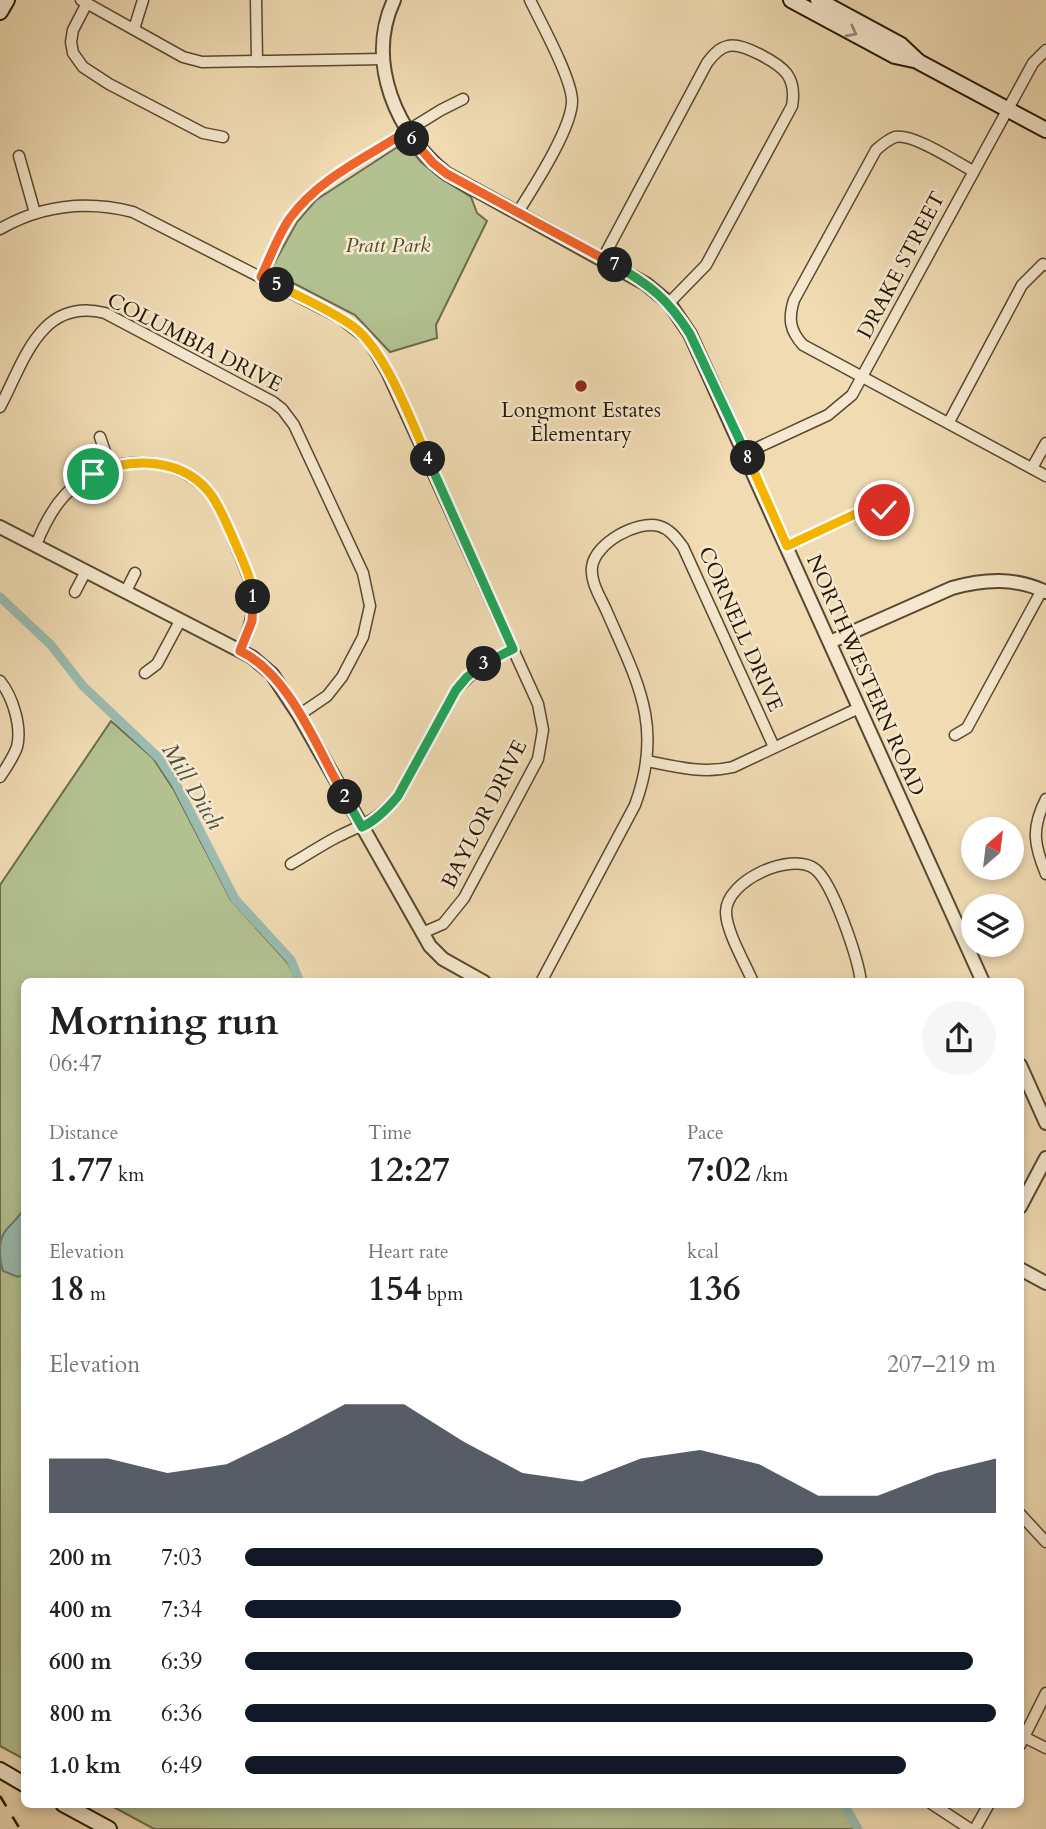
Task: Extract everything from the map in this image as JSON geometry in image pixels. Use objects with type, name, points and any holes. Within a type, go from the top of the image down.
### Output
[{"type":"main road","points":[[0,12],[6,0]]},
{"type":"main road","points":[[792,0],[895,56],[919,62],[1046,130]]},
{"type":"main road","points":[[818,0],[901,45],[919,62]]},
{"type":"main road","points":[[0,1770],[21,1782]]},
{"type":"main road","points":[[70,1808],[109,1829]]},
{"type":"street","points":[[134,29],[143,0]]},
{"type":"street","points":[[256,0],[257,61]]},
{"type":"street","name":"NORTHWESTERN ROAD","points":[[394,0],[384,37],[383,59],[390,96],[407,131],[420,150],[447,174],[640,280],[669,303],[690,334],[981,978]]},
{"type":"street","points":[[518,212],[567,123],[572,102],[564,74],[530,0]]},
{"type":"street","points":[[223,137],[203,133],[109,84],[83,67],[73,53],[71,43],[84,1],[183,57],[202,62],[383,59]]},
{"type":"street","points":[[603,258],[707,63],[715,53],[726,46],[744,47],[784,70],[792,84],[792,106],[706,265],[669,303]]},
{"type":"street","name":"DRAKE STREET","points":[[746,453],[828,415],[852,395],[1007,109],[1033,63],[1046,50]]},
{"type":"street","points":[[261,277],[288,222],[300,206],[331,178],[463,99]]},
{"type":"street","points":[[973,171],[912,139],[896,137],[885,142],[876,150],[794,300],[790,324],[803,345],[1046,476]]},
{"type":"street","points":[[19,156],[35,212]]},
{"type":"street","name":"BAYLOR DRIVE","points":[[0,229],[35,212],[83,205],[112,206],[133,212],[340,318],[368,340],[419,439],[541,712],[543,730],[538,759],[459,906],[443,924],[422,933]]},
{"type":"street","points":[[949,422],[1022,285],[1043,264],[1046,265]]},
{"type":"street","name":"COLUMBIA DRIVE","points":[[0,407],[41,330],[59,316],[82,310],[105,313],[272,402],[282,410],[294,425],[363,573],[370,606],[363,637],[338,684],[327,696],[299,715]]},
{"type":"street","points":[[100,437],[110,466]]},
{"type":"street","points":[[1032,468],[1046,443]]},
{"type":"street","points":[[36,545],[49,517],[64,496],[93,474],[110,466],[130,463],[154,463],[171,467],[194,480],[211,496],[227,524],[253,590],[252,621],[240,651]]},
{"type":"street","points":[[787,546],[866,509],[884,510]]},
{"type":"street","name":"CORNELL DRIVE","points":[[543,978],[635,805],[643,784],[647,761],[648,733],[644,705],[635,674],[593,579],[594,559],[615,537],[650,525],[664,529],[683,547],[774,747]]},
{"type":"street","points":[[0,527],[240,651],[259,662],[272,674],[299,715],[422,933],[437,955],[477,978]]},
{"type":"street","points":[[75,592],[86,571]]},
{"type":"street","points":[[126,592],[135,573]]},
{"type":"street","points":[[830,642],[952,588],[972,582],[1014,581],[1044,591],[967,729],[955,734]]},
{"type":"street","points":[[145,673],[157,664],[180,621]]},
{"type":"street","points":[[291,864],[339,836],[362,827],[381,814],[398,796],[456,690],[480,666],[513,649]]},
{"type":"street","points":[[0,681],[12,701],[17,724],[17,745],[11,761],[0,777]]},
{"type":"street","points":[[647,761],[702,771],[718,771],[733,767],[859,708]]},
{"type":"street","points":[[1046,799],[1035,833],[1036,851],[1046,874]]},
{"type":"street","points":[[751,978],[727,922],[728,900],[741,884],[764,871],[796,863],[808,866],[821,876],[847,928],[860,978]]},
{"type":"street","points":[[1024,1074],[1046,1123]]},
{"type":"street","points":[[1024,1200],[1044,1166]]},
{"type":"street","points":[[1024,1271],[1046,1283]]},
{"type":"street","points":[[1024,1518],[1046,1542]]},
{"type":"street","points":[[1024,1735],[1046,1693]]},
{"type":"street","points":[[1024,1740],[1046,1748]]},
{"type":"street","points":[[938,1808],[970,1829]]},
{"type":"street","points":[[975,1829],[987,1808]]},
{"type":"green space","name":"Pratt Park","points":[[402,144],[407,145],[421,162],[439,177],[471,197],[477,213],[487,221],[436,325],[437,338],[390,352],[355,315],[270,271],[297,222],[316,200]]},
{"type":"green space","points":[[111,721],[153,758],[174,790],[231,900],[288,963],[295,978],[21,978],[21,1757],[0,1746],[0,885]]},
{"type":"green space","points":[[115,1808],[844,1808],[855,1829],[154,1829]]},
{"type":"water","points":[[21,1212],[21,1276],[18,1277],[3,1271],[0,1249],[2,1236]]},
{"type":"waterway","name":"Mill Ditch","points":[[0,597],[51,645],[83,686],[159,758],[175,782],[235,899],[291,960],[298,978]]},
{"type":"waterway","name":"Mill Ditch","points":[[846,1808],[858,1829]]},
{"type":"railway","points":[[0,1796],[20,1829]]},
{"type":"place","name":"Longmont Estates Elementary","points":[[581,386]]},
{"type":"route","points":[[93,474],[110,466],[154,463],[187,474],[202,485],[227,524],[253,590],[252,621],[240,651],[259,662],[272,674],[299,715],[362,827],[388,808],[398,796],[456,690],[480,666],[513,649],[419,439],[368,340],[340,318],[261,277],[288,222],[300,206],[331,178],[407,131],[420,150],[447,174],[634,276],[669,303],[690,334],[787,546],[866,509],[884,510]]}]
